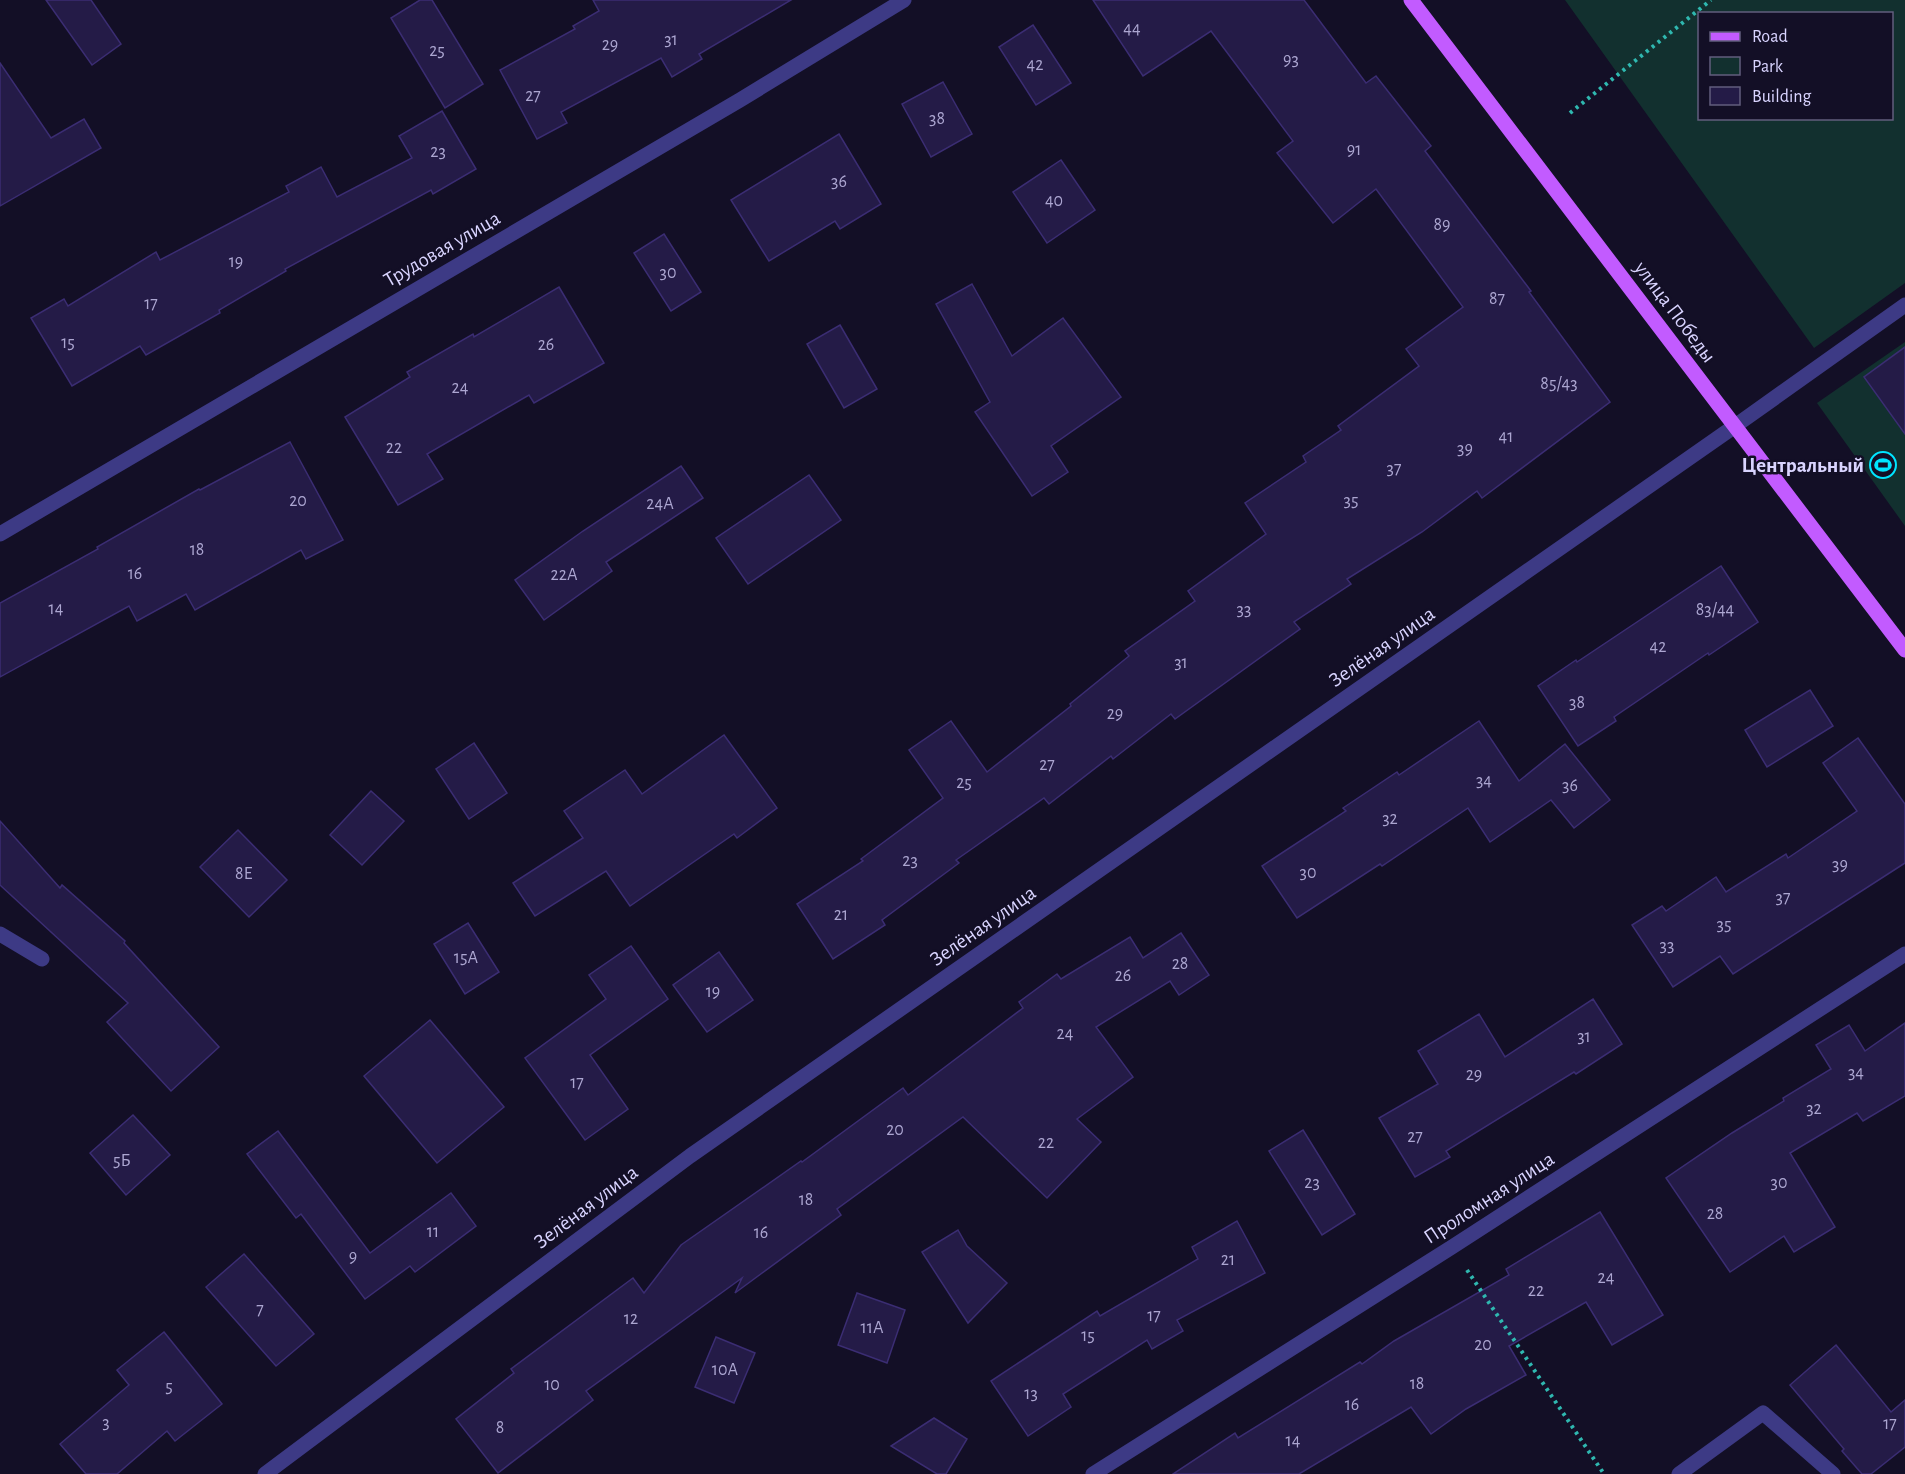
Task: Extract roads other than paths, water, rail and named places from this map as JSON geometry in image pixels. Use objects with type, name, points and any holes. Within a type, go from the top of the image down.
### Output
[{"type":"main road","name":"улица Победы","points":[[1411,0],[1905,650]]},
{"type":"street","name":"Трудовая улица","points":[[0,534],[740,100],[904,0]]},
{"type":"street","name":"Зелёная улица","points":[[265,1474],[690,1156],[1905,305]]},
{"type":"street","points":[[0,934],[42,959]]},
{"type":"street","name":"Проломная улица","points":[[1093,1474],[1452,1247],[1905,954]]},
{"type":"street","points":[[1679,1474],[1763,1413],[1833,1474]]},
{"type":"place","name":"Центральный","points":[[1883,465]]}]
